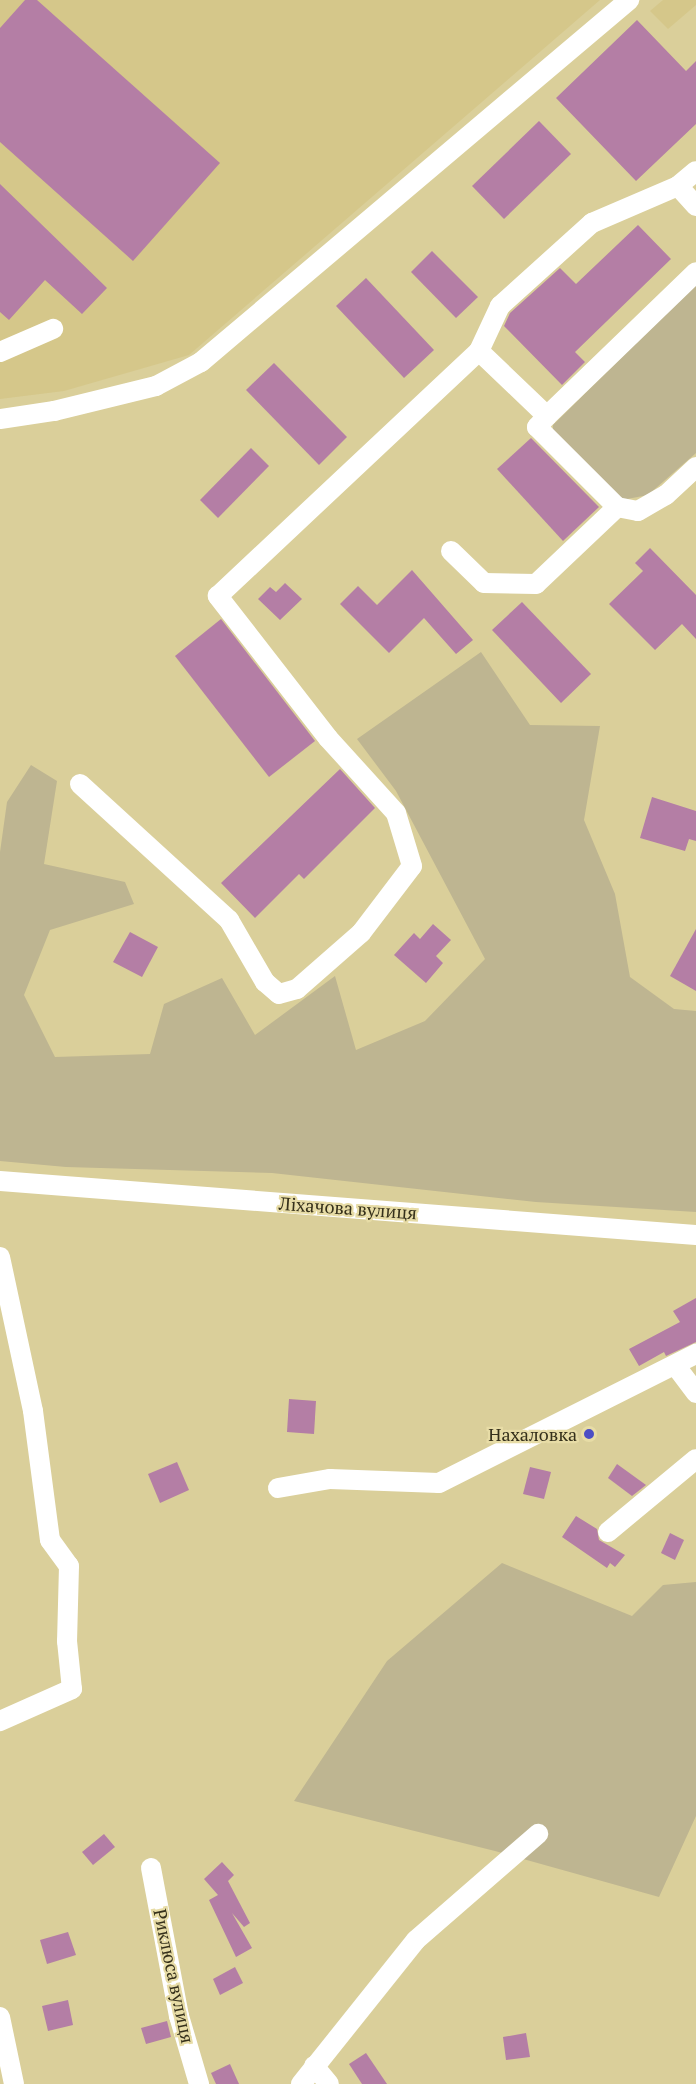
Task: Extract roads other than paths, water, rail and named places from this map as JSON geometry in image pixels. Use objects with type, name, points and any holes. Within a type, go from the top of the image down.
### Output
[{"type":"street","points":[[0,419],[54,411],[156,386],[201,363],[629,0]]},
{"type":"street","points":[[80,784],[229,920],[265,982],[279,994],[297,989],[361,933],[412,866],[396,813],[328,738],[218,596],[479,351],[500,306],[592,223],[678,186],[696,171]]},
{"type":"street","points":[[678,186],[696,206]]},
{"type":"street","points":[[696,272],[537,427],[617,507],[638,511],[666,495],[696,467]]},
{"type":"street","points":[[0,352],[53,329]]},
{"type":"street","points":[[479,351],[547,416]]},
{"type":"street","points":[[451,550],[484,583],[536,584],[617,507]]},
{"type":"street","name":"Ліхачова вулиця","points":[[0,1181],[696,1235]]},
{"type":"street","points":[[0,1257],[33,1411],[50,1540],[69,1566],[68,1641],[72,1689],[0,1721]]},
{"type":"street","points":[[278,1488],[330,1479],[439,1483],[696,1354]]},
{"type":"street","points":[[675,1365],[696,1393]]},
{"type":"street","points":[[608,1532],[696,1459]]},
{"type":"street","points":[[301,2084],[416,1940],[538,1834]]},
{"type":"street","name":"Риклюса вулиця","points":[[152,1868],[179,2016],[199,2084]]},
{"type":"street","points":[[0,2018],[14,2084]]},
{"type":"street","points":[[314,2066],[329,2084]]},
{"type":"place","name":"Нахаловка","points":[[589,1434]]}]
